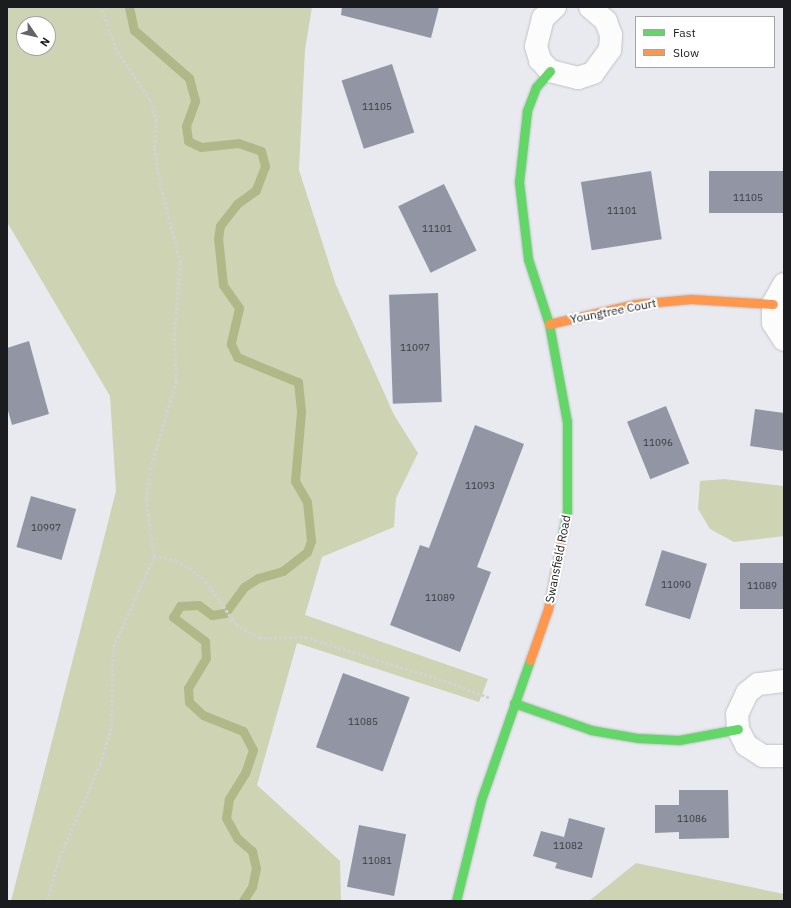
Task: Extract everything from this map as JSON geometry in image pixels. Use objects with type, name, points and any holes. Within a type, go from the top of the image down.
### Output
[{"type":"street","points":[[555,7],[543,18],[536,31],[536,46],[540,60],[550,71],[578,78],[593,73],[603,63],[610,50],[611,35],[606,21],[590,7]]},
{"type":"street","name":"Swansfield Road","points":[[456,901],[469,844],[514,703],[548,609],[567,511],[567,422],[549,324],[528,259],[519,182],[527,111],[536,87],[550,71]]},
{"type":"street","points":[[784,284],[773,304],[773,323],[784,340]]},
{"type":"street","name":"Youngtree Court","points":[[549,324],[635,304],[691,299],[773,304]]},
{"type":"street","points":[[784,681],[764,683],[747,693],[737,714],[738,729],[746,745],[763,756],[784,756]]},
{"type":"street","points":[[514,703],[592,730],[638,738],[679,740],[738,729]]},
{"type":"path","points":[[47,901],[59,858],[100,764],[111,727],[113,647],[154,556],[146,500],[150,470],[176,381],[174,335],[180,263],[160,185],[154,148],[156,122],[150,100],[116,50],[101,7]]},
{"type":"path","points":[[154,556],[176,560],[189,568],[206,582],[236,624],[258,638],[305,637],[449,682],[495,701],[514,703]]},
{"type":"green space","points":[[7,7],[312,7],[305,50],[299,170],[336,285],[394,415],[418,453],[396,498],[394,527],[322,557],[305,615],[488,679],[479,702],[297,643],[257,785],[340,861],[341,901],[11,901],[116,491],[110,396],[7,222]]},
{"type":"green space","points":[[724,479],[784,486],[784,536],[734,542],[710,529],[698,509],[700,481]]},
{"type":"green space","points":[[636,863],[784,894],[784,901],[589,901]]},
{"type":"building","points":[[342,7],[439,7],[431,38],[341,15]]},
{"type":"building","points":[[392,64],[414,132],[364,149],[342,80]]},
{"type":"building","points":[[651,171],[662,239],[592,250],[581,182]]},
{"type":"building","points":[[709,171],[784,171],[784,213],[709,213]]},
{"type":"building","points":[[444,184],[476,251],[431,273],[398,206]]},
{"type":"building","points":[[438,293],[442,402],[393,404],[389,295]]},
{"type":"building","points":[[29,341],[49,414],[12,425],[7,407],[7,348]]},
{"type":"building","points":[[666,406],[689,463],[650,479],[627,422]]},
{"type":"building","points":[[755,409],[784,413],[784,451],[750,446]]},
{"type":"building","points":[[475,425],[524,444],[477,567],[491,572],[460,652],[390,625],[420,545],[429,548]]},
{"type":"building","points":[[31,496],[76,509],[62,560],[16,547]]},
{"type":"building","points":[[662,550],[707,564],[690,619],[645,605]]},
{"type":"building","points":[[740,563],[784,563],[784,609],[740,609]]},
{"type":"building","points":[[343,673],[410,697],[383,772],[316,747]]},
{"type":"building","points":[[679,790],[728,790],[729,838],[679,839],[679,832],[655,833],[655,805],[679,805]]},
{"type":"building","points":[[569,818],[605,828],[592,878],[555,868],[557,863],[533,856],[541,831],[564,837]]},
{"type":"building","points":[[359,825],[406,834],[394,896],[347,887]]},
{"type":"waterway","points":[[129,7],[134,30],[189,78],[195,101],[186,126],[188,141],[201,147],[238,143],[261,151],[265,166],[256,190],[237,204],[220,226],[218,238],[223,285],[239,308],[231,344],[237,357],[298,382],[301,412],[295,481],[307,502],[311,541],[307,552],[283,571],[258,578],[244,587],[225,613],[212,615],[198,605],[180,606],[173,617],[205,641],[206,658],[188,688],[189,702],[203,715],[243,731],[253,750],[245,773],[229,799],[226,818],[237,838],[252,851],[256,868],[252,887],[243,901]]},
{"type":"traffic: fast","points":[[550,71],[536,87],[527,111],[519,182],[528,259],[549,324],[567,422],[567,511],[562,536]]},
{"type":"traffic: fast","points":[[456,901],[481,800],[530,660]]},
{"type":"traffic: fast","points":[[514,703],[591,730],[638,738],[679,740],[738,729]]},
{"type":"traffic: slow","points":[[549,324],[635,304],[691,299],[773,304]]},
{"type":"traffic: slow","points":[[530,660],[548,609],[562,536]]}]
